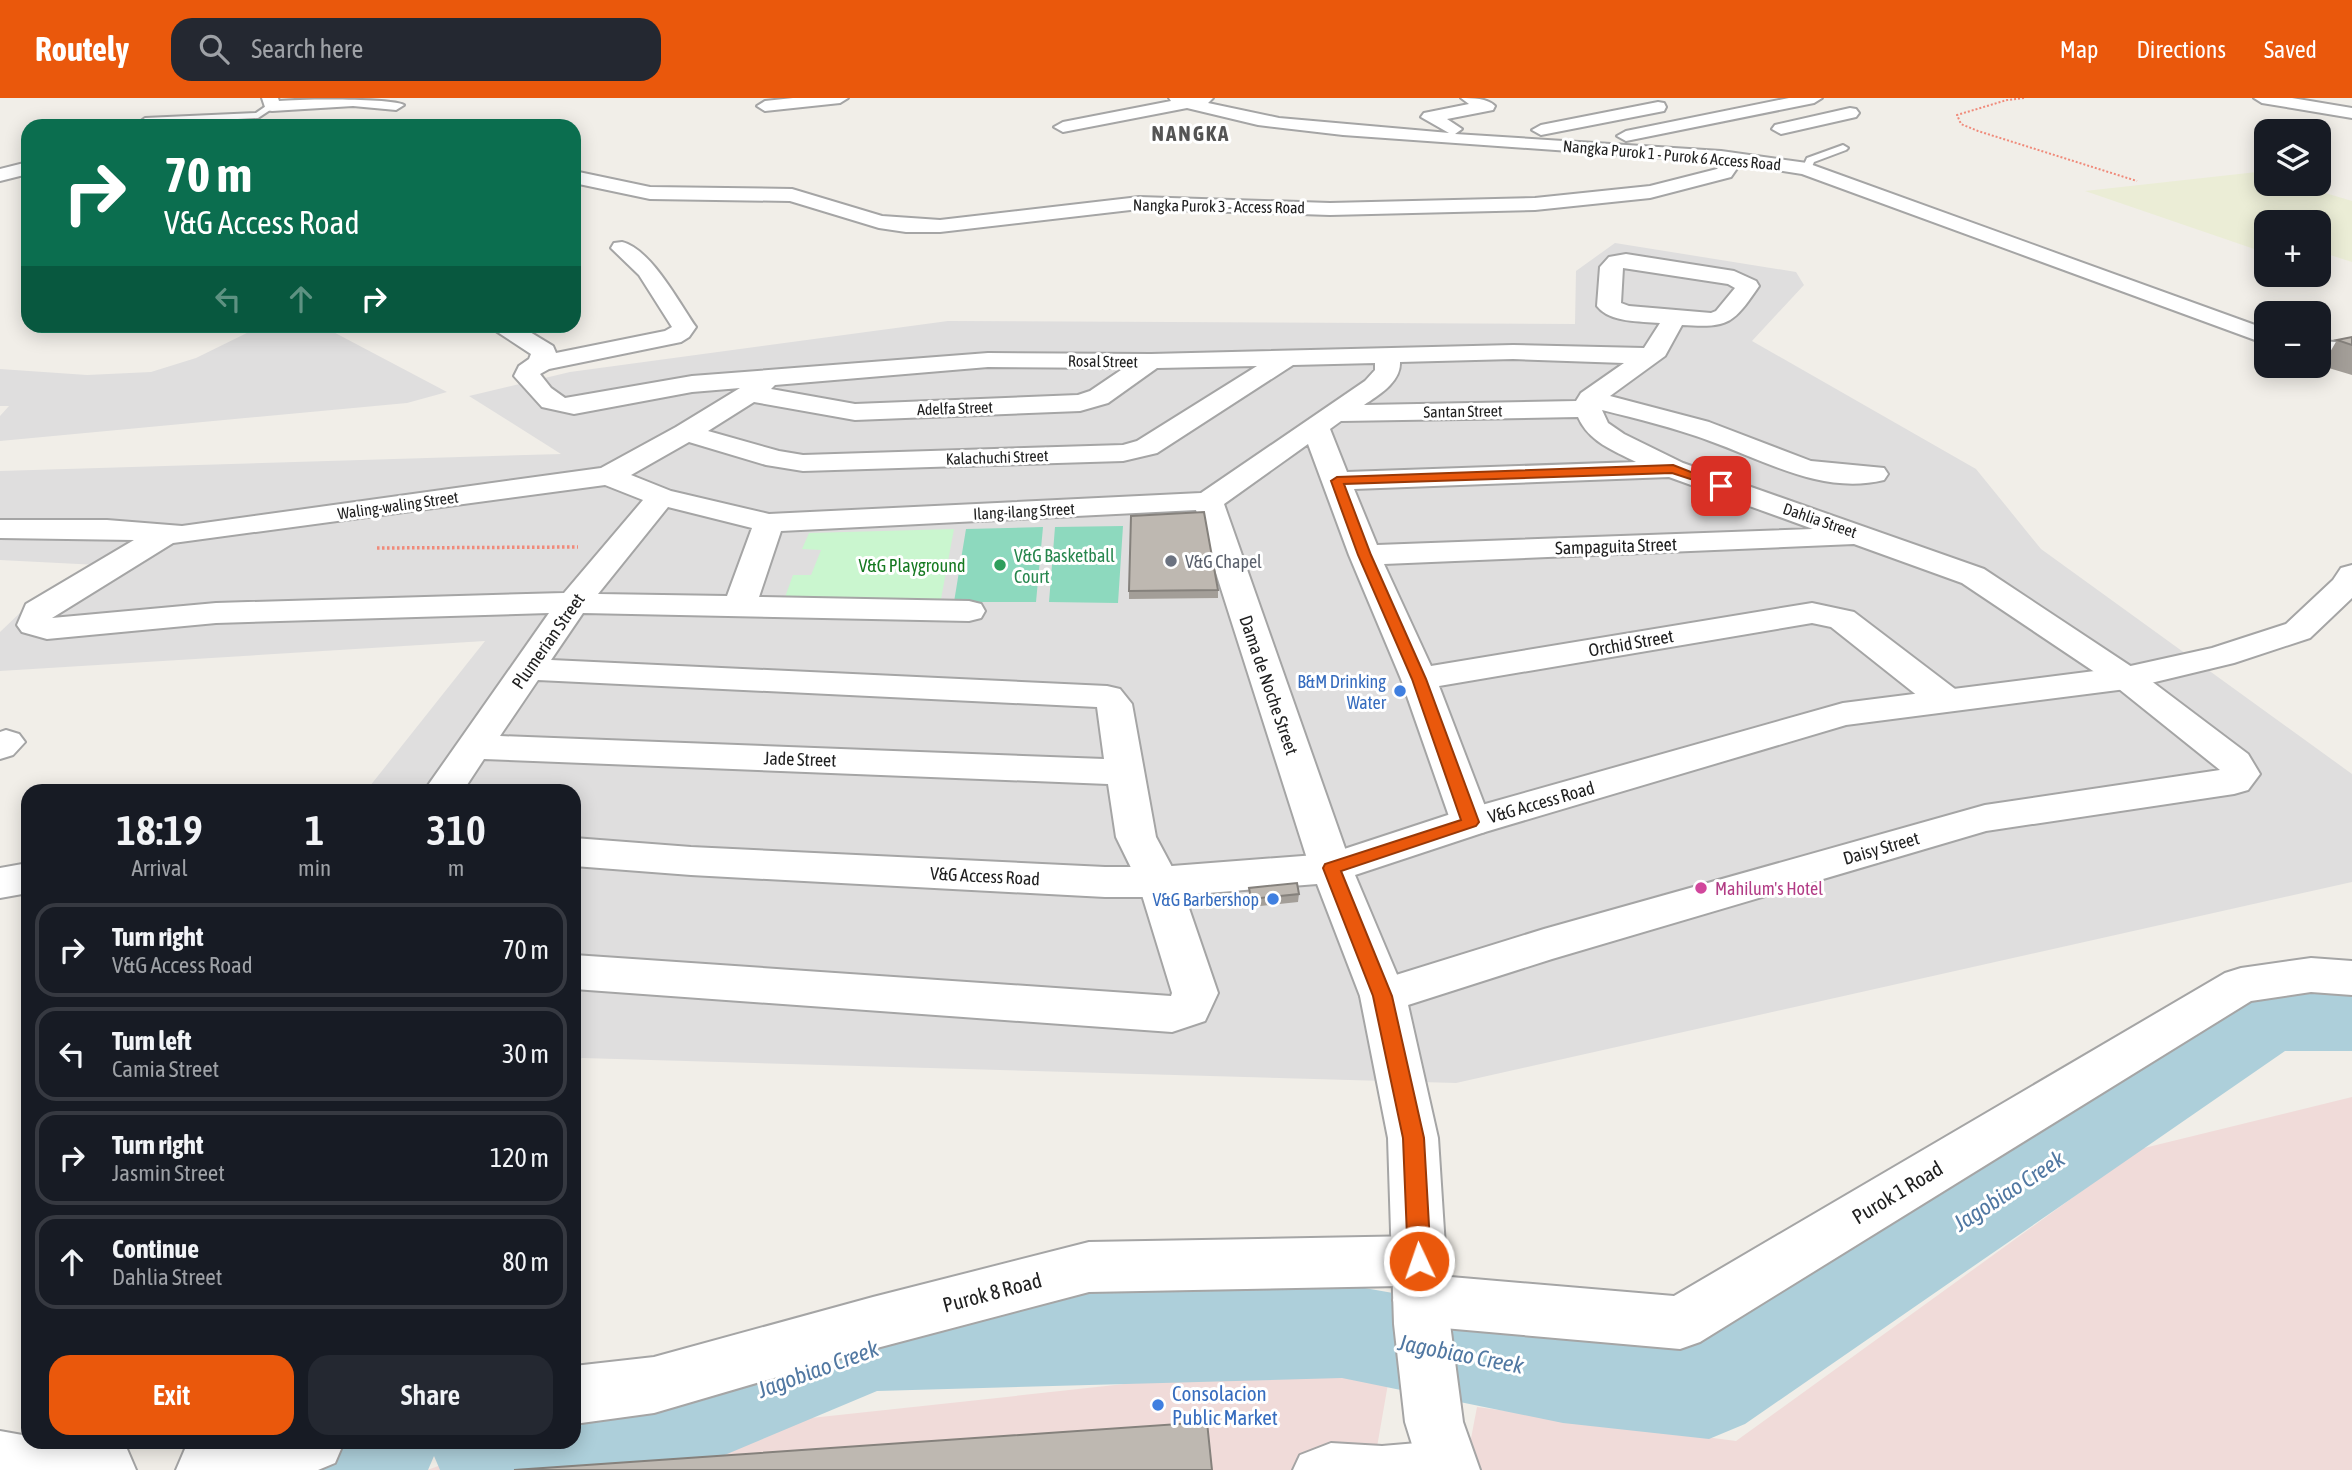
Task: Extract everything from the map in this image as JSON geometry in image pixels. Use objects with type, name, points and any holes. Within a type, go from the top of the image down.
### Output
[{"type":"street","points":[[765,106],[840,98]]},
{"type":"street","points":[[1063,127],[1183,100],[1210,98]]},
{"type":"street","points":[[1455,129],[1430,117],[1488,106],[1469,98]]},
{"type":"street","points":[[1533,115],[1623,98]]},
{"type":"street","points":[[1576,146],[1814,98]]},
{"type":"street","points":[[2262,98],[2352,113]]},
{"type":"street","name":"Nangka Purok 1 - Purok 6 Access Road","points":[[1183,100],[1209,111],[1238,118],[1361,132],[1427,137],[1493,132],[1576,146],[1703,156],[1735,149],[1807,169],[2254,333]]},
{"type":"street","points":[[271,102],[353,101],[396,105]]},
{"type":"street","points":[[1427,137],[1455,129],[1513,135],[1678,103]]},
{"type":"street","points":[[1762,133],[1850,113]]},
{"type":"street","points":[[1303,143],[1361,132]]},
{"type":"street","name":"Nangka Purok 3 - Access Road","points":[[581,178],[650,193],[793,195],[879,222],[906,226],[940,226],[1139,203],[1330,209],[1535,204],[1650,192],[1724,173],[1735,149]]},
{"type":"street","points":[[0,175],[21,170]]},
{"type":"street","points":[[793,195],[827,186]]},
{"type":"street","points":[[515,333],[544,351],[541,363],[681,332],[684,327],[647,271],[622,248]]},
{"type":"street","points":[[2005,261],[2028,249]]},
{"type":"street","points":[[1626,261],[1734,278],[1748,286],[1720,318],[1674,318],[1625,313],[1609,306],[1611,267],[1617,262],[1626,261]]},
{"type":"street","points":[[1589,404],[1657,351],[1674,318]]},
{"type":"street","points":[[2331,348],[2352,349]]},
{"type":"street","name":"Rosal Street","points":[[541,363],[528,371],[527,376],[549,402],[560,406],[574,406],[692,384],[759,385],[988,360],[1285,359],[1513,352],[1649,356]]},
{"type":"street","points":[[1208,501],[1374,386],[1388,371],[1387,354]]},
{"type":"street","name":"Kalachuchi Street","points":[[686,433],[776,459],[803,463],[1123,453],[1147,447],[1285,359]]},
{"type":"street","name":"Adelfa Street","points":[[759,385],[828,409],[855,412],[1080,403],[1099,397],[1151,361]]},
{"type":"street","name":"Waling-waling Street","points":[[0,529],[107,529],[165,535],[608,476],[686,433],[759,385]]},
{"type":"street","name":"Santan Street","points":[[1327,421],[1589,404],[1701,429],[1797,467],[1823,474],[1846,477],[1874,474]]},
{"type":"street","name":"Dahlia Street","points":[[1589,404],[1596,427],[1614,440],[1673,469],[1973,576],[2126,678]]},
{"type":"street","points":[[1327,421],[1337,481],[1365,555],[1419,679],[1471,822]]},
{"type":"street","points":[[1337,481],[1673,469]]},
{"type":"street","name":"Ilang-ilang Street","points":[[608,476],[661,497],[769,523],[1208,501]]},
{"type":"street","name":"Plumerian Street","points":[[448,784],[573,603],[661,497]]},
{"type":"street","name":"Dama de Noche Street","points":[[1208,501],[1331,868],[1383,996],[1413,1138],[1421,1295],[1434,1442]]},
{"type":"street","points":[[739,607],[769,523]]},
{"type":"street","points":[[165,535],[38,611],[34,625],[47,629],[216,613],[573,603],[969,611]]},
{"type":"street","name":"Sampaguita Street","points":[[1365,555],[1868,537]]},
{"type":"street","name":"V&G Access Road","points":[[581,853],[691,861],[1105,882],[1159,882],[1331,868],[1471,822],[1843,714],[2126,678],[2222,656],[2298,631],[2347,585],[2352,575]]},
{"type":"street","name":"Orchid Street","points":[[1419,679],[1812,613],[1842,619],[1946,700]]},
{"type":"street","points":[[527,669],[1107,697],[1114,704],[1136,837],[1159,882],[1195,993],[1189,1008],[1172,1014],[581,972]]},
{"type":"street","name":"Daisy Street","points":[[1383,996],[1544,945],[1985,818],[2234,781],[2241,774],[2235,763],[2126,678]]},
{"type":"street","name":"Jade Street","points":[[475,747],[1125,772]]},
{"type":"street","points":[[0,883],[21,879]]},
{"type":"street","name":"Purok 1 Road","points":[[1421,1295],[1680,1323],[2241,985],[2311,975],[2352,978]]},
{"type":"street","name":"Purok 8 Road","points":[[581,1394],[654,1385],[1088,1267],[1421,1295]]},
{"type":"street","points":[[206,1470],[287,1449]]},
{"type":"street","points":[[14,1466],[106,1470]]},
{"type":"lane","points":[[183,119],[258,115],[271,102]]},
{"type":"lane","points":[[1807,169],[1810,160],[1843,148]]},
{"type":"lane","points":[[1308,1470],[1311,1466],[1331,1458],[1382,1461],[1434,1442]]},
{"type":"path","points":[[2024,98],[2007,100],[1957,115],[1961,124],[1979,131],[2137,181]]},
{"type":"path","points":[[377,548],[621,547]]},
{"type":"shaded area","points":[[1615,243],[1796,272],[1804,285],[1752,341],[1976,469],[2041,549],[2352,774],[2352,882],[1456,1083],[581,1059],[581,784],[372,784],[485,641],[0,671],[0,632],[22,611],[98,565],[0,560],[0,471],[561,454],[469,396],[570,372],[948,321],[1575,324],[1576,271]]},
{"type":"shaded area","points":[[247,333],[335,333],[447,392],[407,403],[0,441],[0,416],[9,406],[0,406],[0,369],[87,375],[151,372],[196,358]]},
{"type":"shaded area","points":[[2352,1097],[2352,1470],[1465,1470],[1477,1407],[1736,1441],[2140,1149]]},
{"type":"shaded area","name":"Consolacion Public Market","points":[[1393,1355],[1373,1470],[427,1470],[470,1455],[525,1449],[581,1449],[581,1443]]},
{"type":"green space","points":[[2254,172],[2254,196],[2331,195],[2352,201],[2352,262],[2331,255],[2331,210],[2254,210],[2254,249],[2085,191]]},
{"type":"green space","points":[[1123,526],[1118,603],[1049,602],[1055,527]]},
{"type":"green space","name":"V&G Basketball Court","points":[[1043,527],[1036,602],[954,602],[966,529]]},
{"type":"green space","name":"V&G Playground","points":[[954,529],[941,599],[785,597],[793,575],[811,575],[821,550],[802,549],[809,533]]},
{"type":"building","points":[[2352,337],[2352,345],[2337,340]]},
{"type":"building","name":"V&G Chapel","points":[[1204,512],[1218,590],[1129,591],[1131,516]]},
{"type":"building","points":[[1297,883],[1299,894],[1251,899],[1249,888]]},
{"type":"building","points":[[1207,1422],[1212,1470],[514,1470]]},
{"type":"waterway","name":"Jagobiao Creek","points":[[581,1447],[612,1449],[875,1343],[1342,1331],[1563,1373],[1709,1388],[2270,1019],[2352,1019]]},
{"type":"waterway","name":"Jagobiao Creek","points":[[320,1470],[370,1449]]},
{"type":"place","name":"V&G Chapel","points":[[1171,561]]},
{"type":"place","name":"V&G Basketball Court","points":[[1000,565]]},
{"type":"place","name":"B&M Drinking Water","points":[[1400,691]]},
{"type":"place","name":"Mahilum's Hotel","points":[[1701,888]]},
{"type":"place","name":"V&G Barbershop","points":[[1273,899]]},
{"type":"place","name":"Consolacion Public Market","points":[[1158,1405]]},
{"type":"district","name":"NANGKA","points":[[1191,133]]},
{"type":"route","points":[[1419,1261],[1413,1138],[1383,996],[1331,868],[1471,822],[1419,679],[1365,555],[1337,481],[1673,469],[1721,486]]}]
